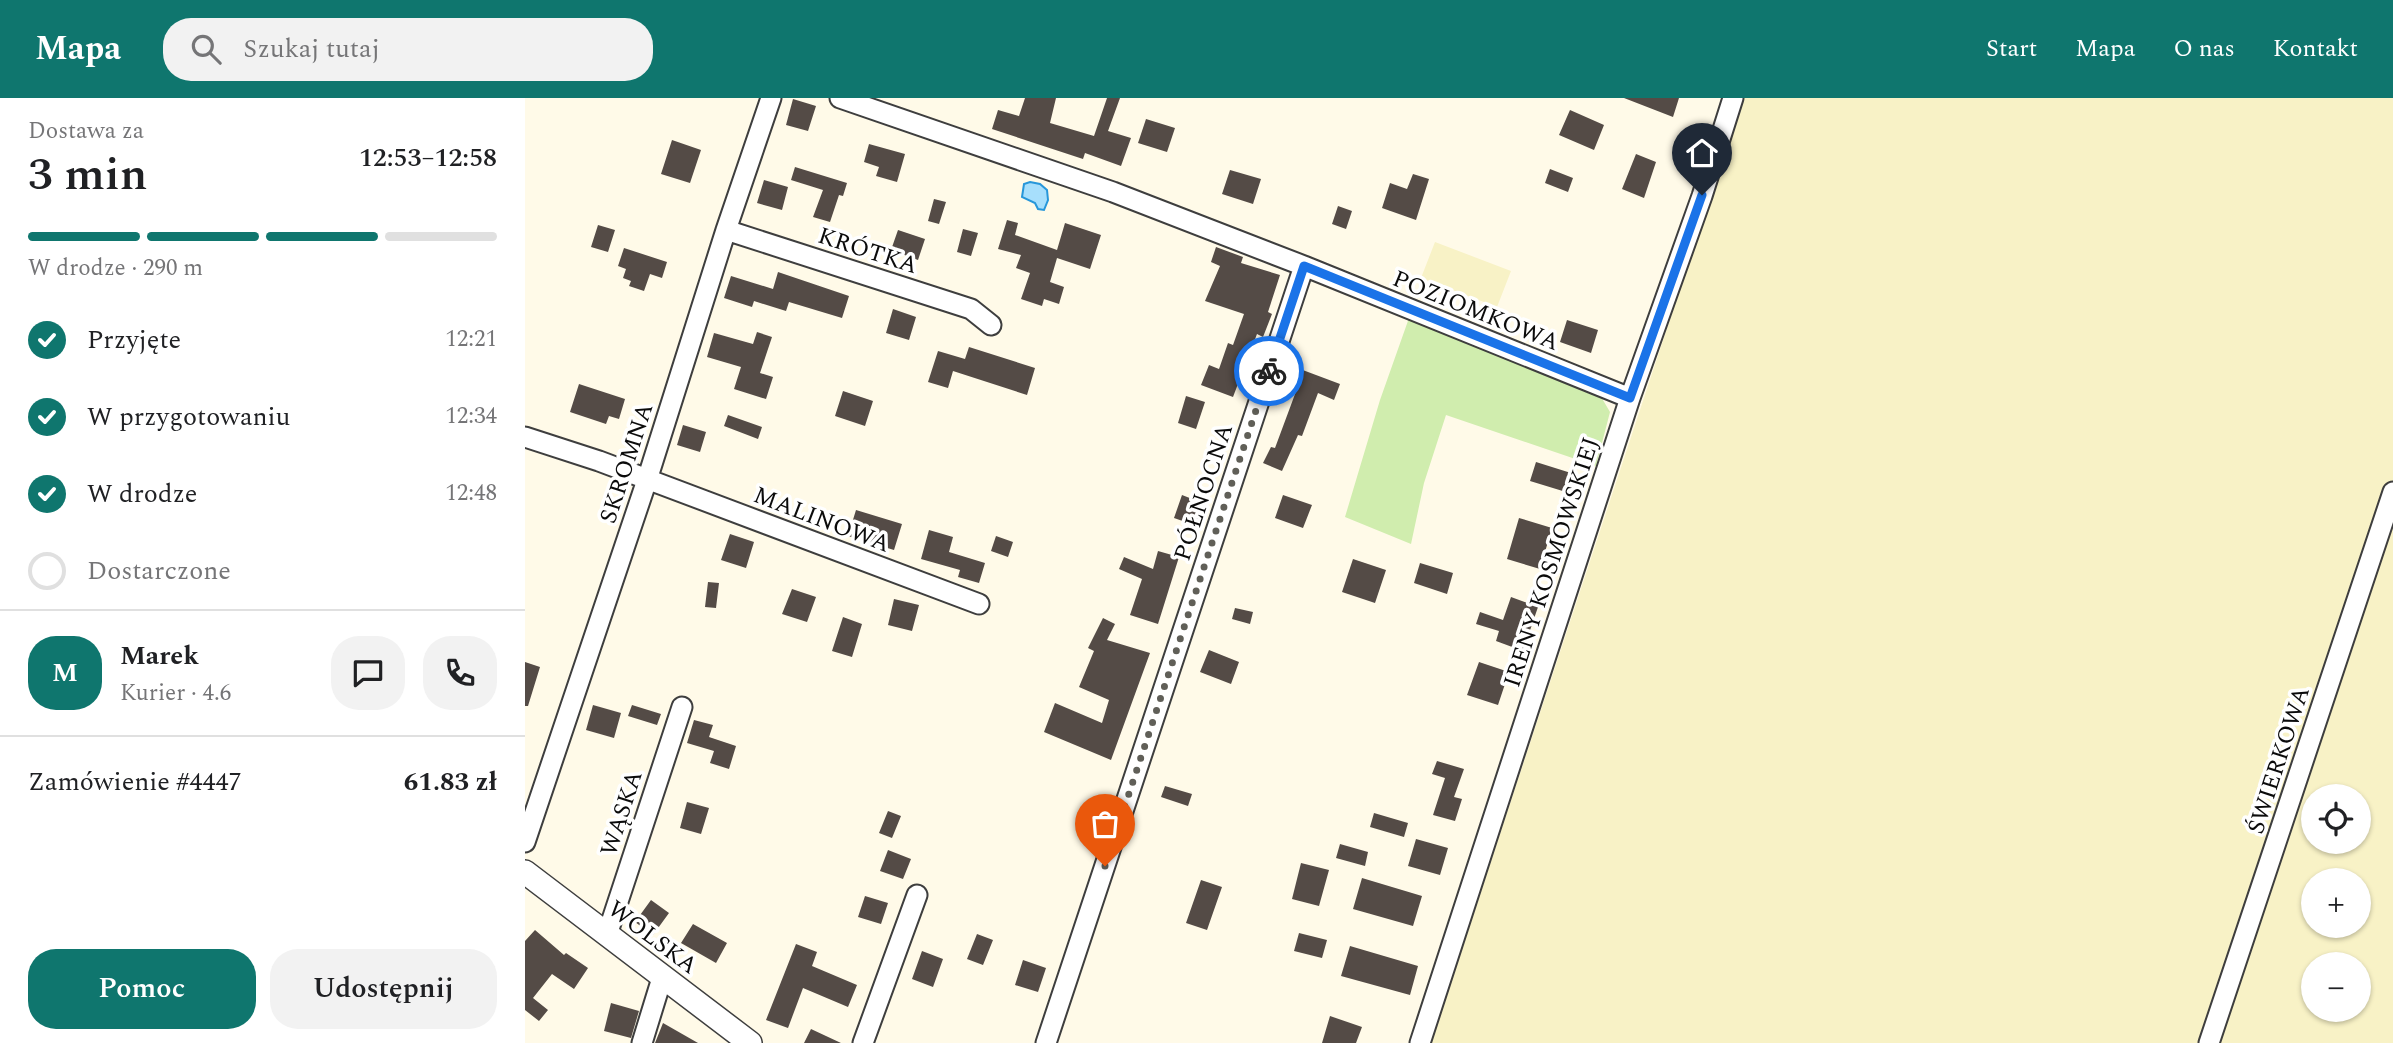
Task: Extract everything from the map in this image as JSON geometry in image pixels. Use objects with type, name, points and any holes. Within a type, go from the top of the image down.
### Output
[{"type":"street","name":"SKROMNA","points":[[525,842],[647,480],[771,98]]},
{"type":"street","points":[[839,98],[1113,192],[1304,266]]},
{"type":"street","name":"IRENY KOSMOWSKIEJ","points":[[1420,1043],[1630,398],[1702,195],[1733,98]]},
{"type":"street","name":"KRÓTKA","points":[[726,230],[971,309],[991,325]]},
{"type":"street","name":"POZIOMKOWA","points":[[1304,266],[1630,398]]},
{"type":"street","name":"PÓŁNOCNA","points":[[1046,1043],[1304,266]]},
{"type":"street","name":"MALINOWA","points":[[525,437],[599,461],[979,604]]},
{"type":"street","name":"ŚWIERKOWA","points":[[2209,1043],[2393,492]]},
{"type":"street","name":"WĄSKA","points":[[607,935],[682,707]]},
{"type":"street","name":"WOLSKA","points":[[525,872],[750,1043]]},
{"type":"street","points":[[863,1043],[918,895]]},
{"type":"street","points":[[642,1043],[662,978]]},
{"type":"shaded area","points":[[1743,98],[2393,98],[2393,1043],[1431,1043]]},
{"type":"shaded area","points":[[1435,242],[1511,271],[1497,307],[1421,278]]},
{"type":"green space","points":[[1409,318],[1600,395],[1610,412],[1596,466],[1446,415],[1424,483],[1411,544],[1345,517],[1380,400]]},
{"type":"water","points":[[1024,184],[1040,184],[1047,190],[1048,200],[1044,210],[1038,209],[1035,203],[1022,197]]},
{"type":"building","points":[[1025,98],[1056,98],[1050,123],[1094,136],[1107,98],[1120,98],[1108,131],[1131,138],[1121,166],[1085,153],[1083,159],[992,129],[998,110],[1019,116]]},
{"type":"building","points":[[1624,98],[1679,98],[1673,117]]},
{"type":"building","points":[[793,99],[816,106],[808,131],[786,125]]},
{"type":"building","points":[[1570,110],[1604,125],[1594,150],[1559,135]]},
{"type":"building","points":[[1146,119],[1175,128],[1167,152],[1138,143]]},
{"type":"building","points":[[672,140],[701,150],[690,183],[661,174]]},
{"type":"building","points":[[869,144],[905,154],[897,182],[876,176],[879,167],[864,162]]},
{"type":"building","points":[[1636,154],[1656,162],[1644,198],[1622,189]]},
{"type":"building","points":[[795,167],[847,183],[843,196],[839,195],[830,222],[813,217],[823,190],[791,180]]},
{"type":"building","points":[[1550,169],[1573,178],[1568,192],[1545,183]]},
{"type":"building","points":[[1230,170],[1261,179],[1253,204],[1222,194]]},
{"type":"building","points":[[1413,174],[1429,179],[1416,220],[1382,208],[1390,183],[1407,189]]},
{"type":"building","points":[[764,180],[788,187],[782,210],[757,203]]},
{"type":"building","points":[[934,199],[946,202],[939,224],[928,221]]},
{"type":"building","points":[[1338,206],[1352,211],[1346,229],[1332,224]]},
{"type":"building","points":[[1007,220],[1018,223],[1015,235],[1057,250],[1065,223],[1101,235],[1090,269],[1057,258],[1050,282],[1064,287],[1059,304],[1044,299],[1042,306],[1021,299],[1030,273],[1016,268],[1021,255],[998,249]]},
{"type":"building","points":[[598,225],[615,230],[608,252],[591,247]]},
{"type":"building","points":[[963,229],[978,233],[971,256],[957,252]]},
{"type":"building","points":[[898,230],[925,239],[918,260],[891,250]]},
{"type":"building","points":[[1216,247],[1243,257],[1241,263],[1280,275],[1268,312],[1272,314],[1263,337],[1257,334],[1233,397],[1201,385],[1209,365],[1219,369],[1228,343],[1233,345],[1244,314],[1205,301],[1220,266],[1211,262]]},
{"type":"building","points":[[624,248],[667,262],[662,278],[650,274],[644,291],[629,286],[631,281],[623,278],[626,269],[618,266]]},
{"type":"building","points":[[778,272],[849,296],[842,318],[789,302],[786,311],[754,301],[752,307],[724,298],[731,276],[773,289]]},
{"type":"building","points":[[893,309],[916,317],[909,340],[886,333]]},
{"type":"building","points":[[1567,320],[1598,330],[1591,353],[1560,342]]},
{"type":"building","points":[[757,332],[772,337],[760,373],[773,377],[766,399],[734,389],[741,367],[707,357],[714,333],[753,344]]},
{"type":"building","points":[[969,347],[1035,368],[1027,395],[953,371],[948,388],[928,382],[938,351],[965,359]]},
{"type":"building","points":[[1292,366],[1340,384],[1334,400],[1318,393],[1302,436],[1298,435],[1282,471],[1263,463],[1271,447],[1275,448],[1298,386],[1286,381]]},
{"type":"building","points":[[579,384],[625,399],[619,419],[609,416],[606,424],[570,412]]},
{"type":"building","points":[[843,391],[873,401],[865,426],[835,416]]},
{"type":"building","points":[[1186,396],[1205,402],[1196,429],[1178,423]]},
{"type":"building","points":[[728,415],[762,427],[758,439],[724,426]]},
{"type":"building","points":[[683,425],[706,432],[700,452],[677,445]]},
{"type":"building","points":[[1536,462],[1571,473],[1566,492],[1530,481]]},
{"type":"building","points":[[1182,495],[1205,504],[1197,526],[1174,518]]},
{"type":"building","points":[[1283,495],[1312,505],[1303,528],[1275,518]]},
{"type":"building","points":[[856,510],[902,524],[894,550],[848,536]]},
{"type":"building","points":[[1519,518],[1552,528],[1540,569],[1507,559]]},
{"type":"building","points":[[929,530],[953,537],[949,552],[985,563],[979,583],[958,577],[960,570],[921,559]]},
{"type":"building","points":[[730,534],[754,542],[746,568],[721,560]]},
{"type":"building","points":[[996,536],[1013,542],[1008,557],[991,551]]},
{"type":"building","points":[[1158,551],[1179,557],[1158,624],[1130,615],[1142,579],[1119,569],[1124,557],[1153,569]]},
{"type":"building","points":[[1353,559],[1386,570],[1375,603],[1342,592]]},
{"type":"building","points":[[1420,563],[1453,573],[1447,594],[1414,583]]},
{"type":"building","points":[[708,582],[719,583],[716,608],[705,607]]},
{"type":"building","points":[[792,589],[816,597],[807,622],[782,614]]},
{"type":"building","points":[[1511,597],[1538,607],[1523,651],[1496,641],[1499,631],[1476,624],[1480,612],[1503,620]]},
{"type":"building","points":[[894,599],[919,605],[912,631],[888,625]]},
{"type":"building","points":[[1235,608],[1253,612],[1250,624],[1232,619]]},
{"type":"building","points":[[843,617],[862,624],[852,657],[832,651]]},
{"type":"building","points":[[1103,618],[1115,624],[1107,640],[1150,653],[1111,760],[1044,732],[1055,703],[1102,723],[1109,700],[1079,687],[1094,651],[1088,648]]},
{"type":"building","points":[[1209,650],[1239,662],[1231,684],[1200,672]]},
{"type":"building","points":[[525,662],[540,667],[528,706],[525,706]]},
{"type":"building","points":[[1479,662],[1509,672],[1498,705],[1467,695]]},
{"type":"building","points":[[593,705],[621,713],[614,738],[586,730]]},
{"type":"building","points":[[632,705],[661,714],[657,725],[628,716]]},
{"type":"building","points":[[694,720],[713,725],[709,737],[736,746],[729,769],[710,763],[714,751],[687,743]]},
{"type":"building","points":[[1437,761],[1464,769],[1454,797],[1462,799],[1455,821],[1433,815],[1445,778],[1432,774]]},
{"type":"building","points":[[1165,786],[1192,794],[1188,806],[1161,797]]},
{"type":"building","points":[[687,802],[709,808],[701,834],[680,828]]},
{"type":"building","points":[[888,811],[901,816],[892,838],[879,833]]},
{"type":"building","points":[[1374,813],[1408,823],[1404,837],[1370,827]]},
{"type":"building","points":[[1416,839],[1448,848],[1440,875],[1408,866]]},
{"type":"building","points":[[1340,844],[1368,852],[1365,866],[1336,858]]},
{"type":"building","points":[[888,850],[911,859],[903,879],[880,871]]},
{"type":"building","points":[[1301,863],[1329,870],[1319,906],[1292,899]]},
{"type":"building","points":[[1362,878],[1422,896],[1413,926],[1353,909]]},
{"type":"building","points":[[1201,880],[1222,887],[1207,930],[1186,923]]},
{"type":"building","points":[[865,896],[888,903],[881,924],[858,917]]},
{"type":"building","points":[[651,900],[669,913],[653,935],[635,922]]},
{"type":"building","points":[[693,924],[727,943],[716,963],[681,943]]},
{"type":"building","points":[[535,930],[564,955],[566,953],[588,968],[574,989],[552,974],[533,998],[548,1010],[539,1021],[525,1010],[525,941]]},
{"type":"building","points":[[1299,933],[1327,940],[1322,958],[1294,951]]},
{"type":"building","points":[[977,934],[993,940],[983,965],[967,959]]},
{"type":"building","points":[[796,944],[817,952],[812,966],[857,985],[848,1007],[803,988],[788,1028],[766,1020]]},
{"type":"building","points":[[1350,946],[1418,966],[1410,995],[1341,976]]},
{"type":"building","points":[[922,951],[943,959],[933,987],[912,979]]},
{"type":"building","points":[[1023,960],[1046,968],[1038,992],[1015,985]]},
{"type":"building","points":[[611,1003],[639,1011],[631,1038],[604,1031]]},
{"type":"building","points":[[1330,1016],[1362,1027],[1356,1043],[1322,1043]]},
{"type":"building","points":[[663,1023],[698,1043],[655,1043]]},
{"type":"building","points":[[811,1029],[841,1043],[804,1043]]},
{"type":"way so far","points":[[1105,866],[1269,371]]},
{"type":"route","points":[[1269,371],[1304,266],[1630,398],[1702,195]]}]
